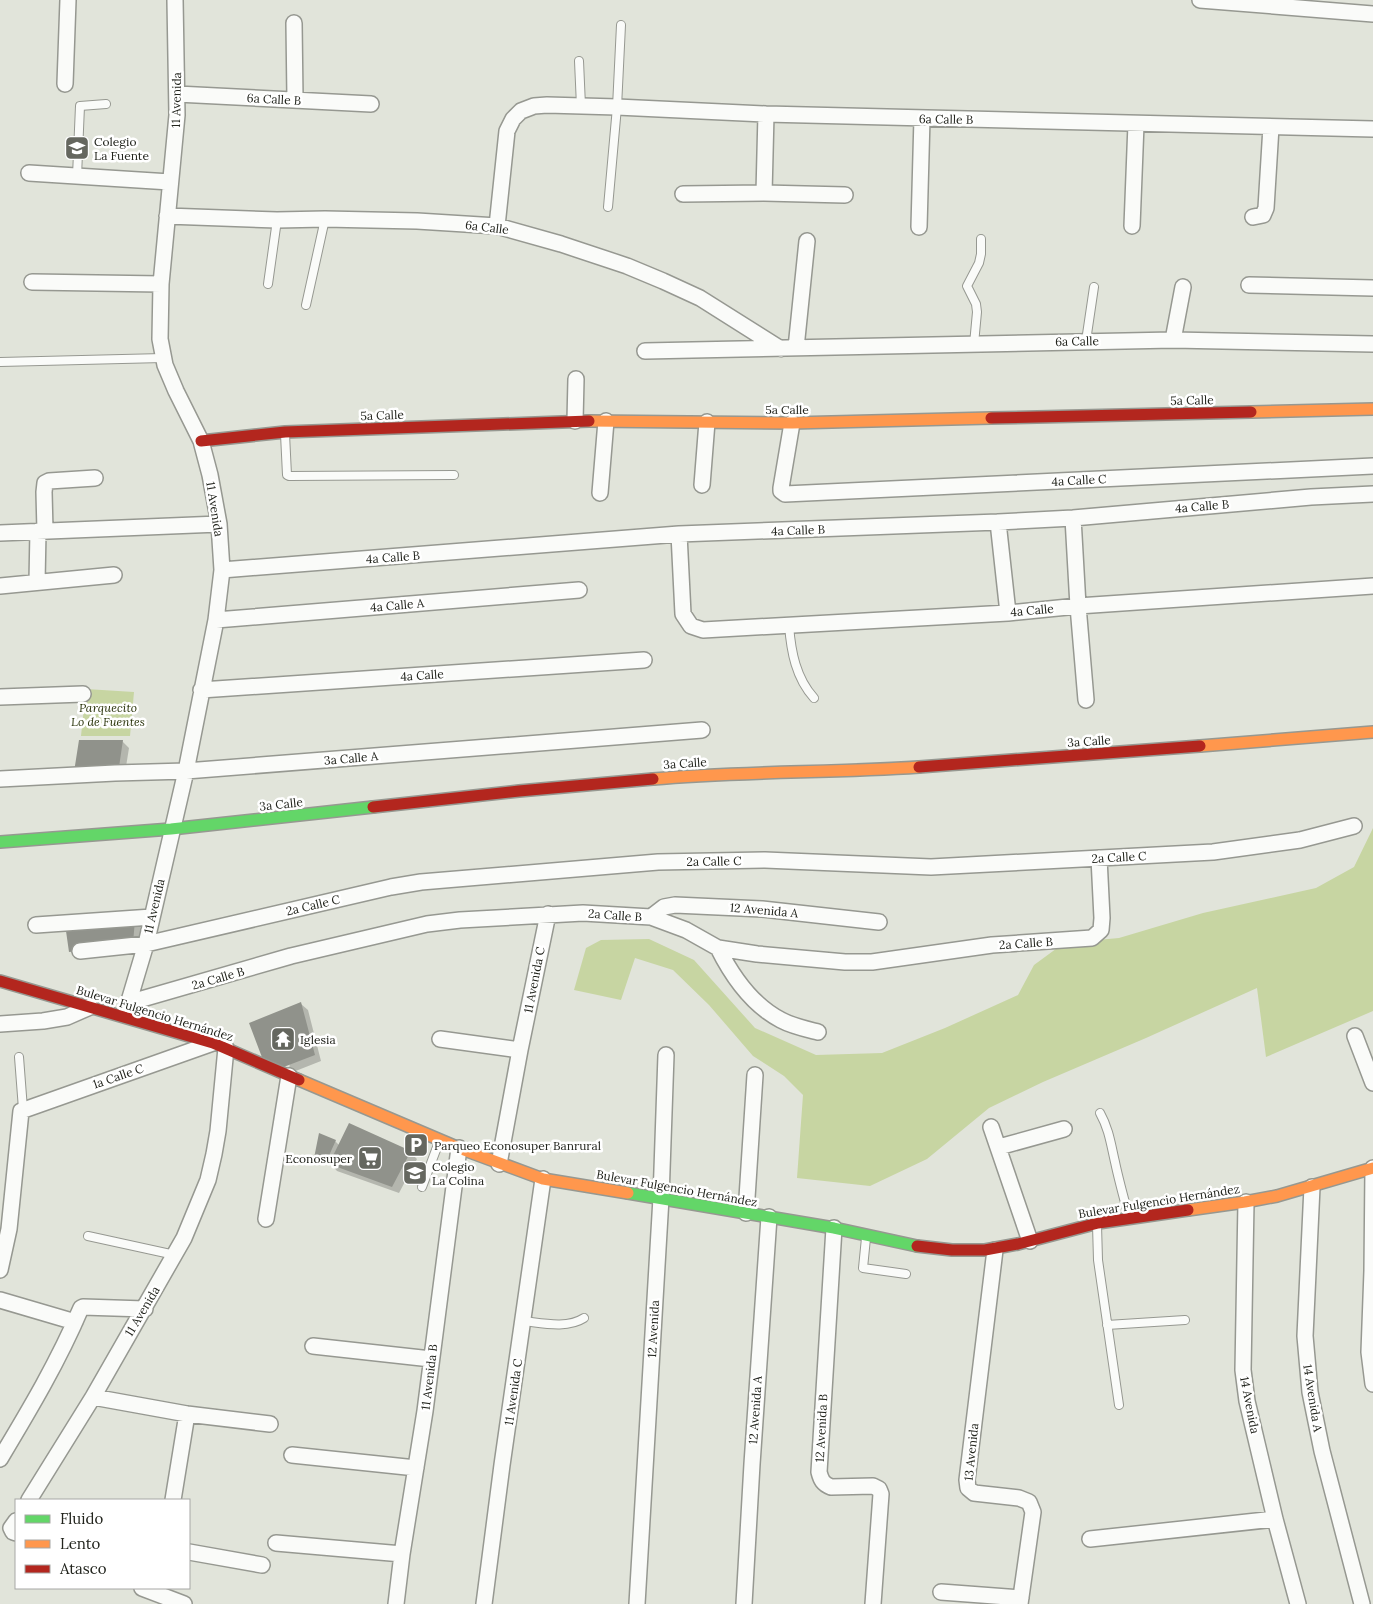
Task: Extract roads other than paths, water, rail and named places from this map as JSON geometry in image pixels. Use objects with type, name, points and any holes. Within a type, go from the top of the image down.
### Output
[{"type":"street","points":[[65,84],[68,0]]},
{"type":"street","name":"11 Avenida","points":[[126,1010],[146,944],[186,771],[216,620],[222,570],[219,524],[202,441],[176,391],[163,358],[160,339],[161,284],[177,115],[175,0]]},
{"type":"street","points":[[1200,0],[1373,14]]},
{"type":"street","points":[[294,23],[295,100]]},
{"type":"street","name":"6a Calle B","points":[[177,94],[371,104]]},
{"type":"street","name":"6a Calle B","points":[[497,226],[507,131],[512,119],[521,111],[534,106],[617,107],[766,114],[1373,129]]},
{"type":"street","points":[[764,193],[766,114]]},
{"type":"street","points":[[918,227],[922,118]]},
{"type":"street","points":[[1132,226],[1136,124]]},
{"type":"street","points":[[1253,217],[1263,215],[1266,208],[1272,127]]},
{"type":"street","points":[[29,173],[170,182]]},
{"type":"street","points":[[683,194],[845,195]]},
{"type":"street","name":"6a Calle","points":[[167,216],[277,220],[417,221],[497,226],[569,246],[663,281],[700,298],[789,348]]},
{"type":"street","points":[[789,348],[807,241]]},
{"type":"street","points":[[32,282],[161,284]]},
{"type":"street","points":[[1248,285],[1373,288]]},
{"type":"street","points":[[1173,340],[1183,287]]},
{"type":"street","name":"6a Calle","points":[[645,351],[1173,340],[1373,344]]},
{"type":"street","points":[[575,421],[576,379]]},
{"type":"street","name":"5a Calle","points":[[202,441],[285,432],[575,421],[792,423],[1373,409]]},
{"type":"street","points":[[600,493],[606,421]]},
{"type":"street","points":[[702,485],[707,422]]},
{"type":"street","name":"4a Calle C","points":[[792,423],[781,488],[781,491],[785,494],[1373,466]]},
{"type":"street","points":[[37,582],[45,483],[49,481],[95,478]]},
{"type":"street","name":"4a Calle B","points":[[222,570],[678,534],[1073,518],[1311,497],[1373,494]]},
{"type":"street","points":[[1073,518],[1086,700]]},
{"type":"street","points":[[998,522],[1008,612]]},
{"type":"street","points":[[0,533],[219,524]]},
{"type":"street","name":"4a Calle","points":[[678,534],[683,614],[691,626],[703,630],[1008,612],[1373,586]]},
{"type":"street","points":[[0,586],[114,575]]},
{"type":"street","name":"4a Calle A","points":[[216,620],[578,590]]},
{"type":"street","name":"4a Calle","points":[[201,690],[644,660]]},
{"type":"street","points":[[0,698],[83,694]]},
{"type":"street","name":"3a Calle A","points":[[0,779],[186,771],[702,730]]},
{"type":"street","name":"3a Calle","points":[[0,842],[172,829],[519,791],[673,778],[773,772],[876,770],[1373,732]]},
{"type":"street","name":"2a Calle C","points":[[80,951],[146,944],[391,887],[421,882],[658,862],[765,860],[932,867],[1213,852],[1300,840],[1354,826]]},
{"type":"street","name":"2a Calle B","points":[[126,1010],[292,956],[418,926],[460,920],[583,913],[652,917],[686,930],[718,948],[757,954],[845,962],[872,962],[992,946],[1092,938],[1102,930],[1099,858]]},
{"type":"street","name":"12 Avenida A","points":[[652,917],[664,907],[675,905],[762,909],[879,922]]},
{"type":"street","name":"11 Avenida C","points":[[499,1164],[548,914]]},
{"type":"street","points":[[36,925],[152,917]]},
{"type":"street","points":[[718,948],[735,978],[756,1002],[783,1022],[818,1032]]},
{"type":"street","name":"Bulevar Fulgencio Hernández","points":[[0,981],[90,1007],[126,1010],[219,1045],[459,1148],[543,1180],[834,1228],[930,1249],[995,1250],[1097,1223],[1246,1202],[1312,1187],[1373,1168]]},
{"type":"street","points":[[0,1024],[67,1017],[90,1007]]},
{"type":"street","points":[[1355,1036],[1373,1083]]},
{"type":"street","points":[[440,1039],[520,1050]]},
{"type":"street","name":"11 Avenida","points":[[30,1499],[145,1309],[184,1238],[208,1180],[218,1132],[219,1045]]},
{"type":"street","name":"1a Calle C","points":[[23,1109],[219,1045]]},
{"type":"street","name":"12 Avenida","points":[[637,1604],[661,1198],[666,1054]]},
{"type":"street","points":[[746,1213],[755,1075]]},
{"type":"street","points":[[266,1219],[288,1076]]},
{"type":"street","points":[[0,1270],[9,1229],[20,1114],[23,1109]]},
{"type":"street","points":[[992,1127],[1030,1241]]},
{"type":"street","points":[[998,1147],[1064,1129]]},
{"type":"street","name":"11 Avenida B","points":[[396,1604],[425,1411],[459,1148]]},
{"type":"street","points":[[1373,1168],[1371,1352],[1373,1384]]},
{"type":"street","name":"11 Avenida C","points":[[484,1604],[543,1180]]},
{"type":"street","name":"14 Avenida A","points":[[1312,1187],[1305,1336],[1310,1392],[1322,1451],[1362,1604]]},
{"type":"street","name":"14 Avenida","points":[[1246,1202],[1243,1370],[1247,1401],[1275,1519],[1298,1604]]},
{"type":"street","name":"12 Avenida A","points":[[744,1604],[752,1454],[769,1217]]},
{"type":"street","name":"12 Avenida B","points":[[834,1228],[819,1472],[820,1480],[831,1487],[873,1486],[879,1489],[882,1494],[873,1604]]},
{"type":"street","name":"13 Avenida","points":[[995,1250],[967,1480],[968,1488],[974,1494],[1018,1498],[1028,1502],[1033,1512],[1021,1601]]},
{"type":"street","points":[[0,1300],[75,1322]]},
{"type":"street","points":[[0,1459],[43,1387],[68,1340],[81,1308],[145,1309]]},
{"type":"street","points":[[313,1346],[432,1359]]},
{"type":"street","points":[[92,1397],[187,1414],[270,1424]]},
{"type":"street","points":[[173,1499],[187,1414]]},
{"type":"street","points":[[292,1455],[416,1468]]},
{"type":"street","points":[[1090,1539],[1275,1519]]},
{"type":"street","points":[[276,1543],[402,1554]]},
{"type":"street","points":[[190,1552],[262,1565]]},
{"type":"street","points":[[159,1591],[184,1604]]},
{"type":"street","points":[[941,1592],[1021,1601]]},
{"type":"lane","points":[[608,207],[617,107],[621,25]]},
{"type":"lane","points":[[579,61],[581,106]]},
{"type":"lane","points":[[77,176],[80,106],[106,104]]},
{"type":"lane","points":[[306,305],[325,219]]},
{"type":"lane","points":[[268,284],[277,220]]},
{"type":"lane","points":[[974,344],[977,312],[976,304],[967,286],[979,263],[981,239]]},
{"type":"lane","points":[[1086,341],[1094,287]]},
{"type":"lane","points":[[0,362],[163,358]]},
{"type":"lane","points":[[285,432],[287,475],[454,475]]},
{"type":"lane","points":[[789,625],[791,645],[796,664],[806,689],[814,698]]},
{"type":"lane","points":[[18,1057],[23,1109]]},
{"type":"lane","points":[[1100,1113],[1107,1125],[1111,1139],[1130,1219]]},
{"type":"lane","points":[[422,1187],[440,1140]]},
{"type":"lane","points":[[1097,1223],[1098,1260],[1119,1405]]},
{"type":"lane","points":[[88,1236],[175,1255]]},
{"type":"lane","points":[[866,1236],[863,1268],[906,1274]]},
{"type":"lane","points":[[523,1321],[568,1324],[577,1323],[584,1318]]},
{"type":"lane","points":[[1107,1325],[1185,1320]]},
{"type":"place","name":"Colegio La Fuente","points":[[77,148]]},
{"type":"place","name":"Iglesia","points":[[283,1039]]},
{"type":"place","name":"Parqueo Econosuper Banrural","points":[[416,1145]]},
{"type":"place","name":"Econosuper","points":[[370,1158]]},
{"type":"place","name":"Colegio La Colina","points":[[415,1173]]},
{"type":"park label","name":"Parquecito Lo de Fuentes","points":[[108,714]]}]
